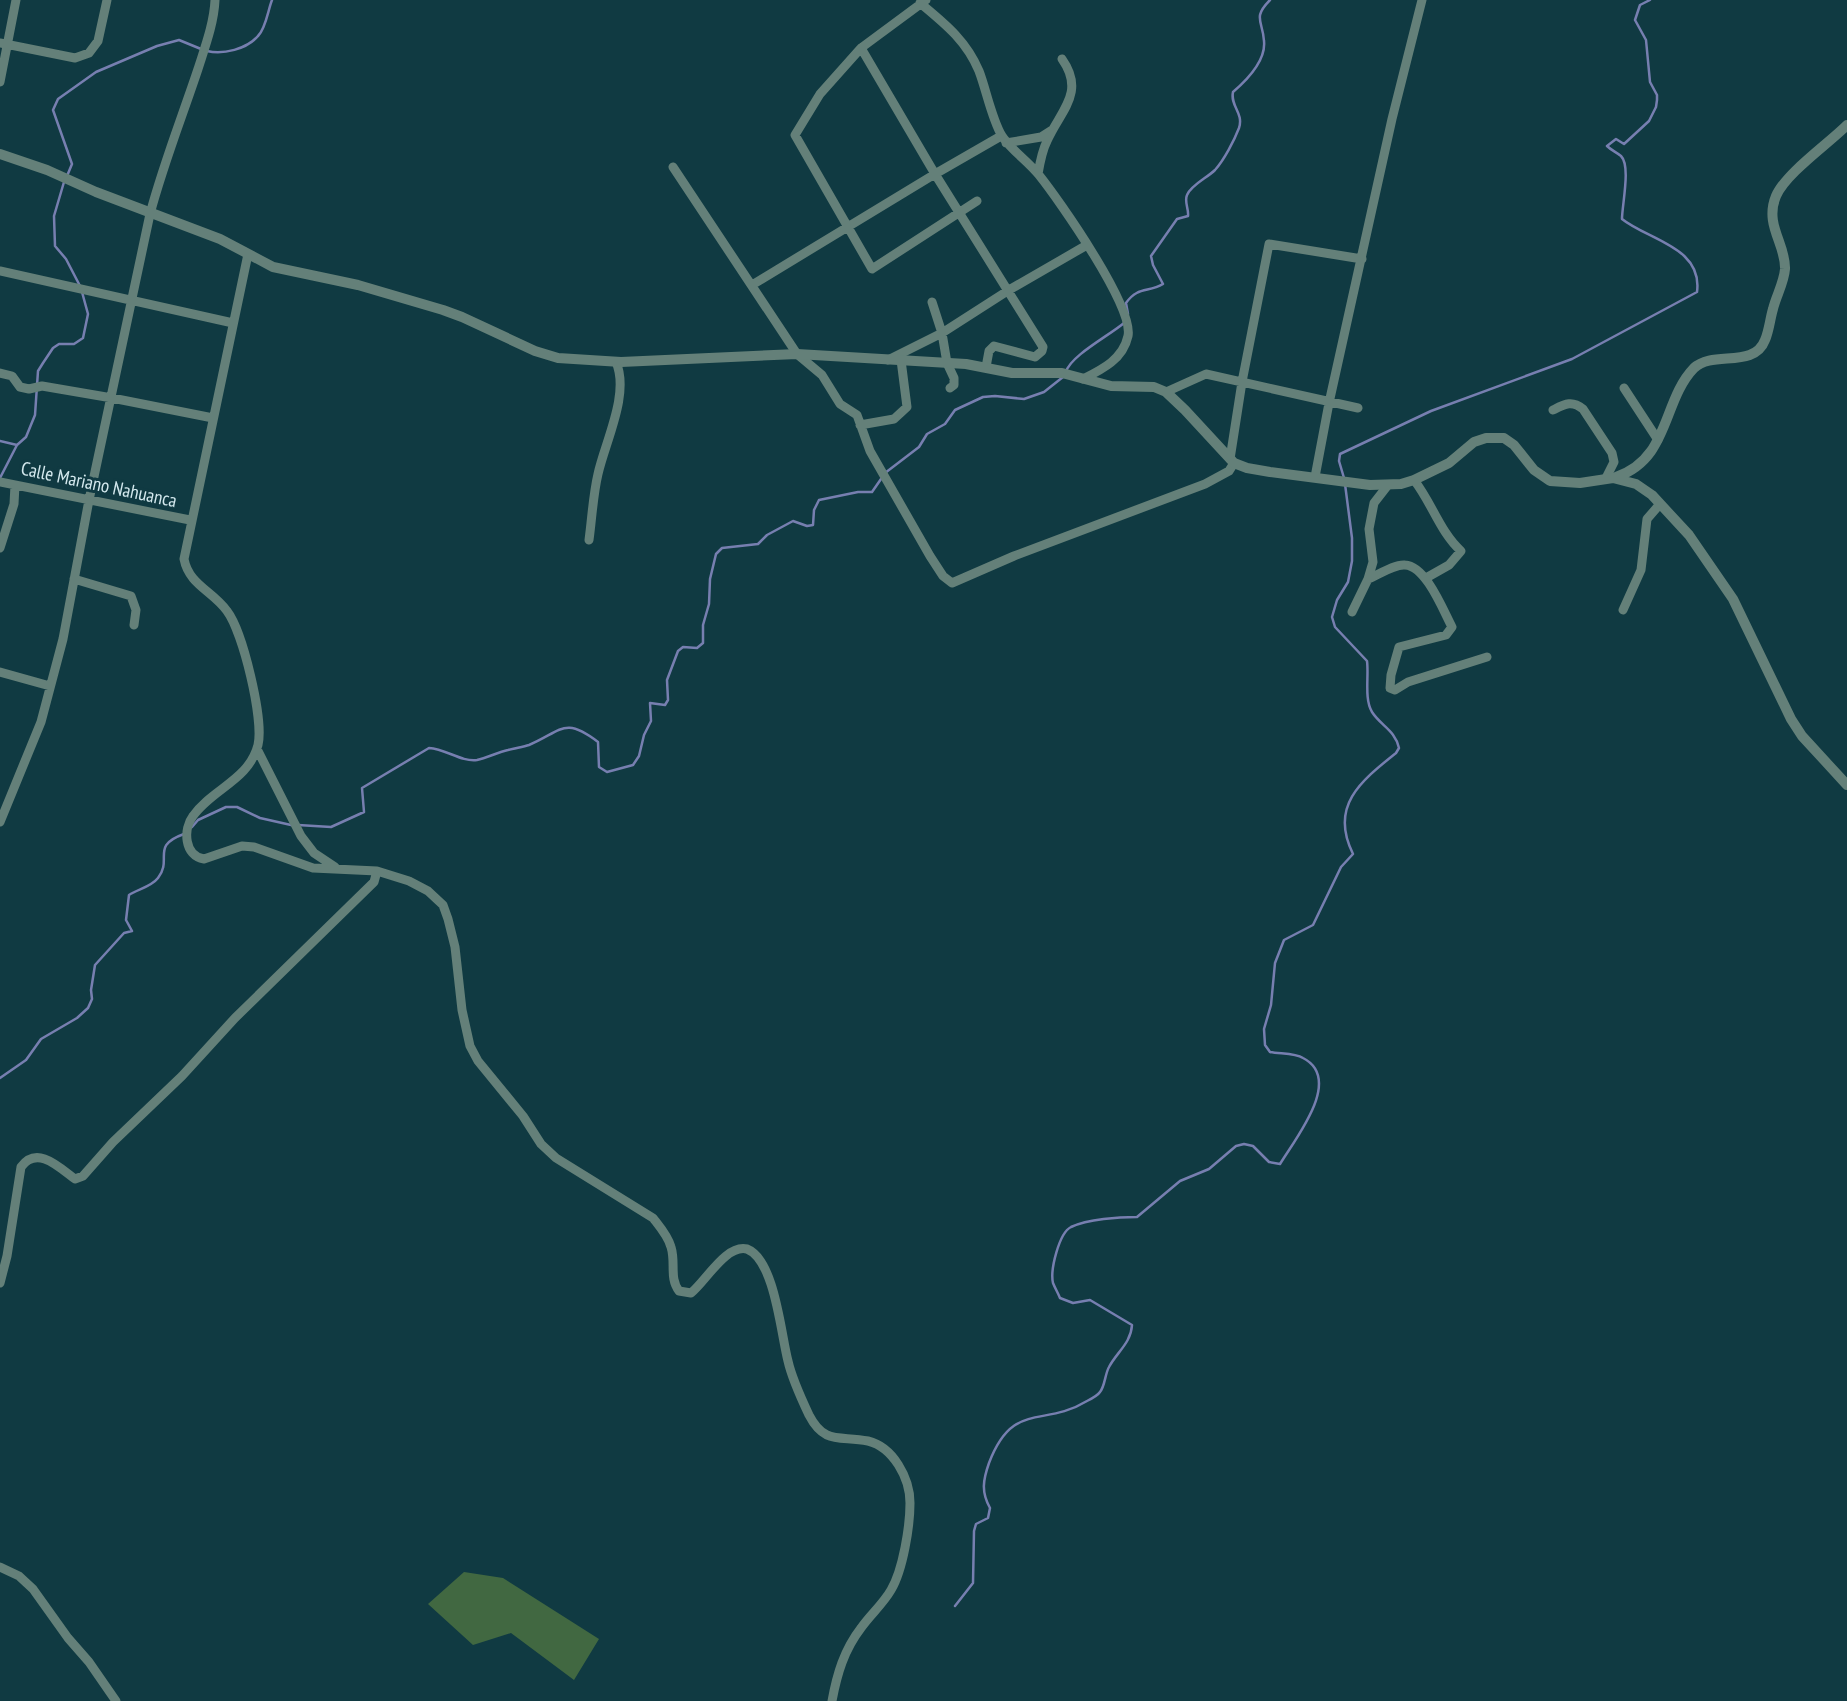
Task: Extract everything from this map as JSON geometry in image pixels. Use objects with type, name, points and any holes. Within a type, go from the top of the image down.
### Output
[{"type":"street","points":[[0,82],[4,44],[16,0]]},
{"type":"street","points":[[4,44],[75,58],[89,53],[98,41],[107,0]]},
{"type":"street","points":[[0,822],[41,722],[63,639],[89,500],[113,398],[150,214],[204,51],[215,0]]},
{"type":"street","points":[[1315,477],[1392,119],[1422,0]]},
{"type":"street","points":[[976,201],[872,269],[795,135],[820,94],[861,48],[923,1],[957,34],[978,68],[1005,139],[1038,174],[1074,223],[1128,323],[1128,336],[1122,352],[1107,368],[1083,379]]},
{"type":"street","points":[[861,48],[935,174],[1043,347],[1035,357],[994,346],[989,351],[986,367]]},
{"type":"street","points":[[1038,174],[1040,159],[1053,129],[1067,109],[1073,80],[1062,59]]},
{"type":"street","points":[[0,154],[220,239],[272,267],[358,285],[453,313],[535,351],[558,358],[617,362],[797,354],[947,363],[1012,373],[1053,373],[1111,386],[1154,387],[1166,392],[1232,461],[1247,468],[1388,485],[1414,480],[1449,463],[1474,442],[1492,437],[1509,441],[1534,470],[1550,481],[1580,483],[1610,478],[1638,466],[1658,440],[1685,381],[1693,370],[1708,361],[1751,354],[1765,341],[1785,268],[1773,224],[1775,197],[1802,165],[1847,125]]},
{"type":"street","points":[[752,285],[989,143],[1005,139],[1041,137],[1053,129]]},
{"type":"street","points":[[673,167],[797,354],[822,375],[841,404],[854,412],[870,452],[930,556],[943,576],[952,583],[1015,556],[1205,484],[1229,471],[1242,382],[1269,244],[1362,259]]},
{"type":"street","points":[[888,360],[942,333],[1087,245]]},
{"type":"street","points":[[248,254],[185,546],[186,566],[193,580],[221,604],[234,621],[260,722],[257,749],[247,768],[192,817],[187,833],[190,850],[197,858],[211,859],[242,846],[254,847],[313,869],[377,870],[428,891],[443,905],[455,947],[461,1010],[471,1046],[478,1061],[523,1116],[541,1144],[556,1158],[653,1218],[664,1231],[671,1247],[672,1277],[679,1291],[691,1293],[736,1249],[752,1251],[763,1267],[775,1296],[787,1360],[811,1418],[827,1436],[837,1440],[876,1444],[893,1458],[905,1474],[910,1503],[907,1534],[897,1575],[891,1590],[860,1629],[845,1656],[832,1701]]},
{"type":"street","points":[[0,271],[233,323]]},
{"type":"street","points":[[932,302],[942,333],[947,363],[954,378],[954,385],[950,388]]},
{"type":"street","points":[[860,425],[894,419],[906,407],[901,360]]},
{"type":"street","points":[[589,540],[598,475],[616,412],[621,379],[617,362]]},
{"type":"street","points":[[0,373],[12,376],[20,387],[29,389],[42,386],[213,418]]},
{"type":"street","points":[[1166,392],[1206,374],[1358,408]]},
{"type":"street","points":[[1624,388],[1658,440]]},
{"type":"street","points":[[1553,411],[1567,403],[1576,403],[1583,408],[1612,453],[1614,462],[1610,478]]},
{"type":"street","points":[[1610,478],[1645,489],[1705,556],[1732,599],[1769,677],[1802,736],[1847,785]]},
{"type":"street","points":[[1414,480],[1427,497],[1450,542],[1461,551],[1449,565],[1426,579]]},
{"type":"street","name":"Calle Mariano Nahuanca","points":[[0,482],[190,520]]},
{"type":"street","points":[[0,548],[14,504],[15,485]]},
{"type":"street","points":[[1352,612],[1373,562],[1370,517],[1374,503],[1388,485]]},
{"type":"street","points":[[1623,610],[1641,570],[1647,519],[1660,503]]},
{"type":"street","points":[[1368,579],[1406,565],[1416,569],[1426,579],[1452,627],[1446,635],[1399,647],[1390,688],[1395,690],[1408,682],[1487,657]]},
{"type":"street","points":[[74,579],[131,596],[136,610],[134,625]]},
{"type":"street","points":[[0,672],[50,686]]},
{"type":"street","points":[[257,749],[301,836],[314,853],[337,869]]},
{"type":"street","points":[[0,1283],[21,1167],[27,1159],[37,1156],[50,1161],[75,1179],[83,1176],[113,1142],[374,882],[377,870]]},
{"type":"street","points":[[0,1567],[19,1576],[33,1589],[68,1638],[89,1661],[116,1701]]},
{"type":"green space","points":[[464,1572],[503,1578],[599,1639],[574,1680],[511,1633],[473,1645],[428,1604]]},
{"type":"waterway","points":[[207,51],[234,50],[253,41],[263,28],[272,0]]},
{"type":"waterway","points":[[1128,314],[1126,303],[1130,298],[1163,284],[1151,256],[1177,219],[1188,216],[1186,200],[1189,191],[1218,166],[1237,133],[1240,118],[1233,101],[1233,92],[1249,76],[1262,55],[1264,41],[1260,16],[1270,0]]},
{"type":"waterway","points":[[1344,478],[1339,461],[1340,454],[1431,411],[1572,359],[1697,292],[1697,277],[1683,255],[1672,246],[1622,219],[1624,161],[1607,146],[1616,139],[1624,144],[1649,121],[1656,107],[1657,95],[1650,82],[1646,40],[1635,20],[1640,5],[1650,0]]},
{"type":"waterway","points":[[67,176],[72,164],[53,110],[58,99],[96,72],[157,46],[179,40],[201,49]]},
{"type":"waterway","points":[[64,182],[54,216],[55,246],[66,259],[80,286]]},
{"type":"waterway","points":[[0,478],[17,445],[26,437],[35,415],[38,371],[53,348],[59,344],[74,344],[83,338],[88,314],[82,292]]},
{"type":"waterway","points":[[1066,372],[1082,353],[1124,323]]},
{"type":"waterway","points":[[885,473],[919,447],[927,434],[945,424],[955,410],[983,397],[1024,399],[1044,392],[1063,377]]},
{"type":"waterway","points":[[0,441],[17,445]]},
{"type":"waterway","points":[[298,825],[331,827],[364,812],[362,788],[429,748],[477,760],[529,745],[556,731],[570,728],[587,734],[598,742],[599,767],[607,772],[633,765],[639,756],[651,721],[650,703],[665,705],[668,700],[667,680],[678,651],[683,647],[697,648],[703,643],[703,625],[709,604],[710,579],[716,554],[722,548],[758,544],[767,535],[793,521],[807,526],[813,525],[814,510],[819,500],[872,492],[881,479]]},
{"type":"waterway","points":[[955,1606],[973,1583],[974,1531],[976,1524],[988,1518],[990,1508],[985,1497],[984,1480],[998,1443],[1019,1423],[1071,1409],[1098,1394],[1109,1367],[1131,1331],[1132,1325],[1090,1300],[1073,1303],[1060,1298],[1053,1283],[1053,1270],[1056,1252],[1063,1236],[1078,1224],[1137,1217],[1180,1181],[1209,1169],[1236,1146],[1253,1146],[1269,1162],[1280,1164],[1305,1125],[1318,1094],[1319,1080],[1314,1068],[1300,1056],[1270,1052],[1265,1045],[1264,1029],[1271,1005],[1275,963],[1284,940],[1313,925],[1341,867],[1353,854],[1345,822],[1352,796],[1399,748],[1391,732],[1370,707],[1367,694],[1367,661],[1335,627],[1332,617],[1337,600],[1348,582],[1352,561],[1345,484]]},
{"type":"waterway","points":[[192,827],[198,820],[226,807],[237,807],[260,818],[291,825]]},
{"type":"waterway","points":[[0,1078],[26,1060],[41,1039],[77,1018],[88,1008],[92,999],[95,965],[124,933],[132,931],[126,920],[129,895],[152,884],[158,878],[164,865],[165,848],[168,843],[184,834]]}]
